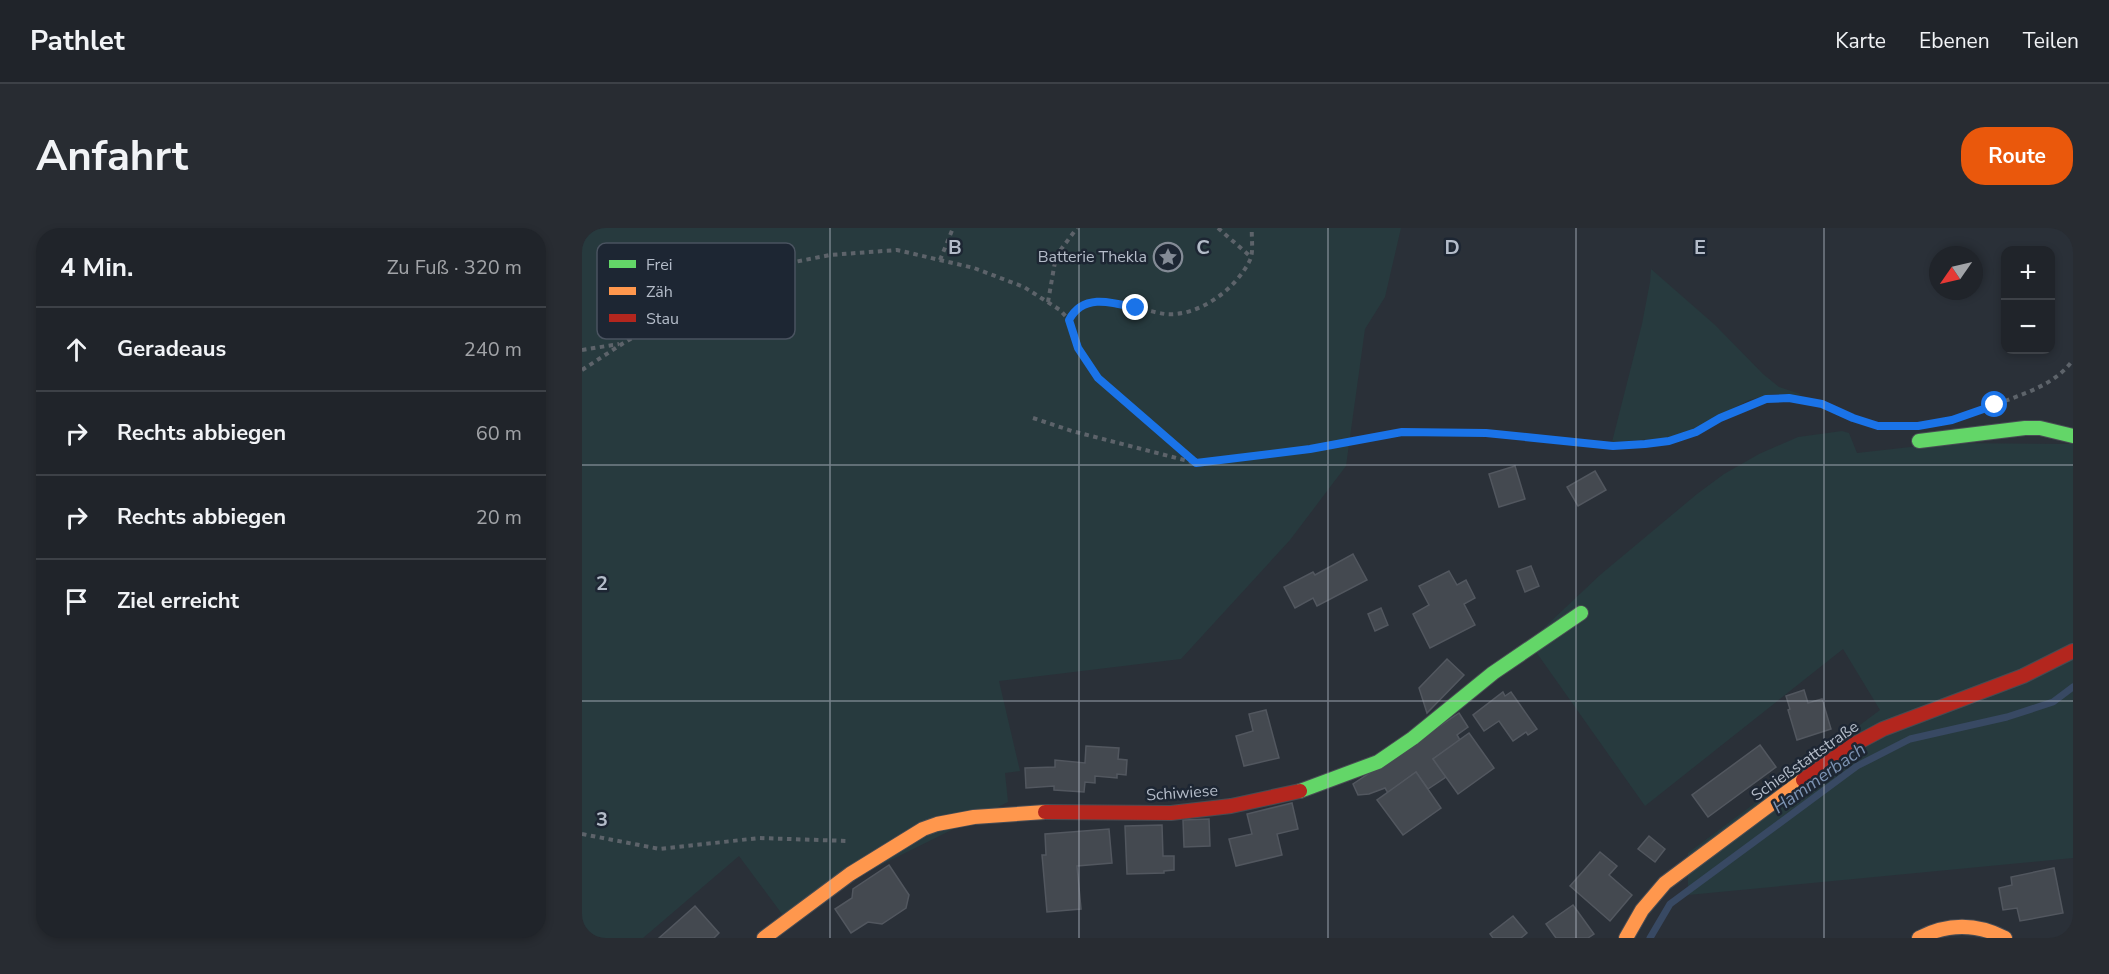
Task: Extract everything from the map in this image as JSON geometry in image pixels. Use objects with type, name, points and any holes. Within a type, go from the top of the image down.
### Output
[{"type":"street","points":[[1919,441],[2025,428],[2040,428],[2073,436]]},
{"type":"street","name":"Schiwiese","points":[[764,938],[850,874],[910,835],[937,824],[974,817],[1029,812],[1171,813],[1231,806],[1310,788],[1378,762],[1413,738],[1493,674],[1581,613]]},
{"type":"street","name":"Schießstattstraße","points":[[1626,938],[1642,909],[1665,883],[1853,745],[1883,729],[2023,676],[2073,651]]},
{"type":"street","points":[[1919,938],[1951,927],[1988,929],[2005,938]]},
{"type":"path","points":[[940,260],[953,228]]},
{"type":"path","points":[[1048,302],[1056,256],[1077,228]]},
{"type":"path","points":[[1218,228],[1251,258]]},
{"type":"path","points":[[1069,320],[1074,311],[1082,305],[1105,301],[1167,314],[1206,305],[1223,294],[1239,277],[1251,258],[1252,228]]},
{"type":"path","points":[[795,262],[830,255],[897,250],[974,268],[1024,287],[1060,310],[1069,320],[1078,348],[1098,378],[1196,463]]},
{"type":"path","points":[[582,370],[630,339]]},
{"type":"path","points":[[582,350],[622,344]]},
{"type":"path","points":[[2004,402],[2040,388],[2064,372],[2073,360]]},
{"type":"path","points":[[1033,418],[1072,432],[1196,463],[1310,449],[1402,432],[1486,433],[1613,446],[1645,444],[1669,441],[1696,432],[1720,418],[1766,399],[1789,398],[1822,404],[1878,426],[1901,426]]},
{"type":"path","points":[[582,834],[660,849],[759,838],[856,842]]},
{"type":"green space","points":[[582,228],[1401,228],[1385,297],[1365,329],[1346,466],[1290,540],[1181,659],[999,681],[1020,771],[1005,773],[1008,802],[782,914],[739,856],[643,938],[582,938]]},
{"type":"green space","points":[[1651,269],[1715,325],[1763,374],[1779,387],[1803,395],[1773,394],[1749,400],[1695,429],[1667,438],[1612,442],[1642,324]]},
{"type":"green space","points":[[1842,431],[1849,433],[1857,453],[1946,443],[2073,444],[2073,858],[1688,895],[1688,853],[1880,710],[1843,649],[1645,806],[1529,642],[1600,575],[1724,474],[1759,454],[1798,437]]},
{"type":"building","points":[[1515,466],[1525,499],[1499,507],[1489,474]]},
{"type":"building","points":[[1595,471],[1606,490],[1578,506],[1567,487]]},
{"type":"building","points":[[1353,554],[1367,580],[1317,606],[1313,598],[1295,608],[1284,587],[1313,572],[1315,575]]},
{"type":"building","points":[[1531,566],[1539,586],[1525,592],[1517,571]]},
{"type":"building","points":[[1449,571],[1457,585],[1466,580],[1475,598],[1464,604],[1475,625],[1430,648],[1413,614],[1429,605],[1419,586]]},
{"type":"building","points":[[1381,608],[1388,625],[1375,631],[1368,614]]},
{"type":"building","points":[[1447,659],[1464,675],[1427,713],[1419,688]]},
{"type":"building","points":[[1804,690],[1808,703],[1822,699],[1831,729],[1797,740],[1786,696]]},
{"type":"building","points":[[1503,692],[1505,696],[1511,692],[1537,729],[1528,735],[1526,732],[1513,741],[1499,721],[1484,731],[1473,715]]},
{"type":"building","points":[[1266,710],[1279,758],[1244,766],[1236,736],[1253,731],[1249,714]]},
{"type":"building","points":[[1459,713],[1468,727],[1457,735],[1460,740],[1433,759],[1446,777],[1428,789],[1416,772],[1388,793],[1385,788],[1358,795],[1353,784]]},
{"type":"building","points":[[1469,733],[1494,768],[1458,794],[1433,759]]},
{"type":"building","points":[[1760,745],[1776,767],[1708,817],[1692,795]]},
{"type":"building","points":[[1086,746],[1119,748],[1118,759],[1127,760],[1126,775],[1117,774],[1117,778],[1095,776],[1095,783],[1085,782],[1084,792],[1054,790],[1054,786],[1026,788],[1025,768],[1055,767],[1055,760],[1085,763]]},
{"type":"building","points":[[1416,772],[1441,808],[1403,835],[1377,800]]},
{"type":"building","points":[[1292,803],[1298,829],[1277,834],[1282,855],[1236,866],[1229,839],[1252,834],[1247,814]]},
{"type":"building","points":[[1209,819],[1210,846],[1184,847],[1183,820]]},
{"type":"building","points":[[1162,825],[1163,856],[1174,856],[1174,870],[1164,871],[1164,873],[1127,874],[1125,826]]},
{"type":"building","points":[[1109,829],[1112,863],[1077,866],[1081,909],[1047,912],[1042,855],[1046,855],[1045,834]]},
{"type":"building","points":[[1649,836],[1665,849],[1655,862],[1638,849]]},
{"type":"building","points":[[1600,852],[1617,866],[1609,875],[1632,895],[1610,921],[1570,886]]},
{"type":"building","points":[[889,865],[909,895],[906,908],[882,924],[868,922],[851,933],[835,909],[852,898],[853,889]]},
{"type":"building","points":[[2054,868],[2063,913],[2020,921],[2017,908],[2003,910],[1999,888],[2012,885],[2011,877]]},
{"type":"building","points":[[1573,905],[1594,934],[1588,938],[1556,938],[1546,924]]},
{"type":"building","points":[[695,906],[719,933],[714,938],[659,938]]},
{"type":"building","points":[[1513,916],[1527,933],[1521,938],[1493,938],[1490,934]]},
{"type":"waterway","name":"Hammerbach","points":[[1650,938],[1670,904],[1857,766],[1910,739],[2007,717],[2053,702],[2073,687]]},
{"type":"traffic: fast","points":[[1919,441],[2025,428],[2040,428],[2073,436]]},
{"type":"traffic: fast","points":[[1300,791],[1378,762],[1413,738],[1493,673],[1581,613]]},
{"type":"traffic: slow","points":[[1626,938],[1642,910],[1665,883],[1803,780]]},
{"type":"traffic: slow","points":[[764,938],[850,874],[923,829],[974,817],[1045,812]]},
{"type":"traffic: slow","points":[[1919,938],[1951,927],[1973,927],[2005,938]]},
{"type":"traffic: jam","points":[[1803,780],[1853,745],[1883,729],[2023,676],[2073,651]]},
{"type":"traffic: jam","points":[[1045,812],[1171,813],[1231,806],[1300,791]]},
{"type":"place","name":"Batterie Thekla","points":[[1168,257]]},
{"type":"route","points":[[1136,308],[1105,301],[1082,305],[1074,311],[1069,320],[1078,348],[1098,378],[1196,463],[1310,449],[1402,432],[1486,433],[1613,446],[1645,444],[1669,441],[1696,432],[1720,418],[1766,399],[1789,398],[1822,404],[1878,426],[1918,426],[1952,420],[1995,405]]}]
